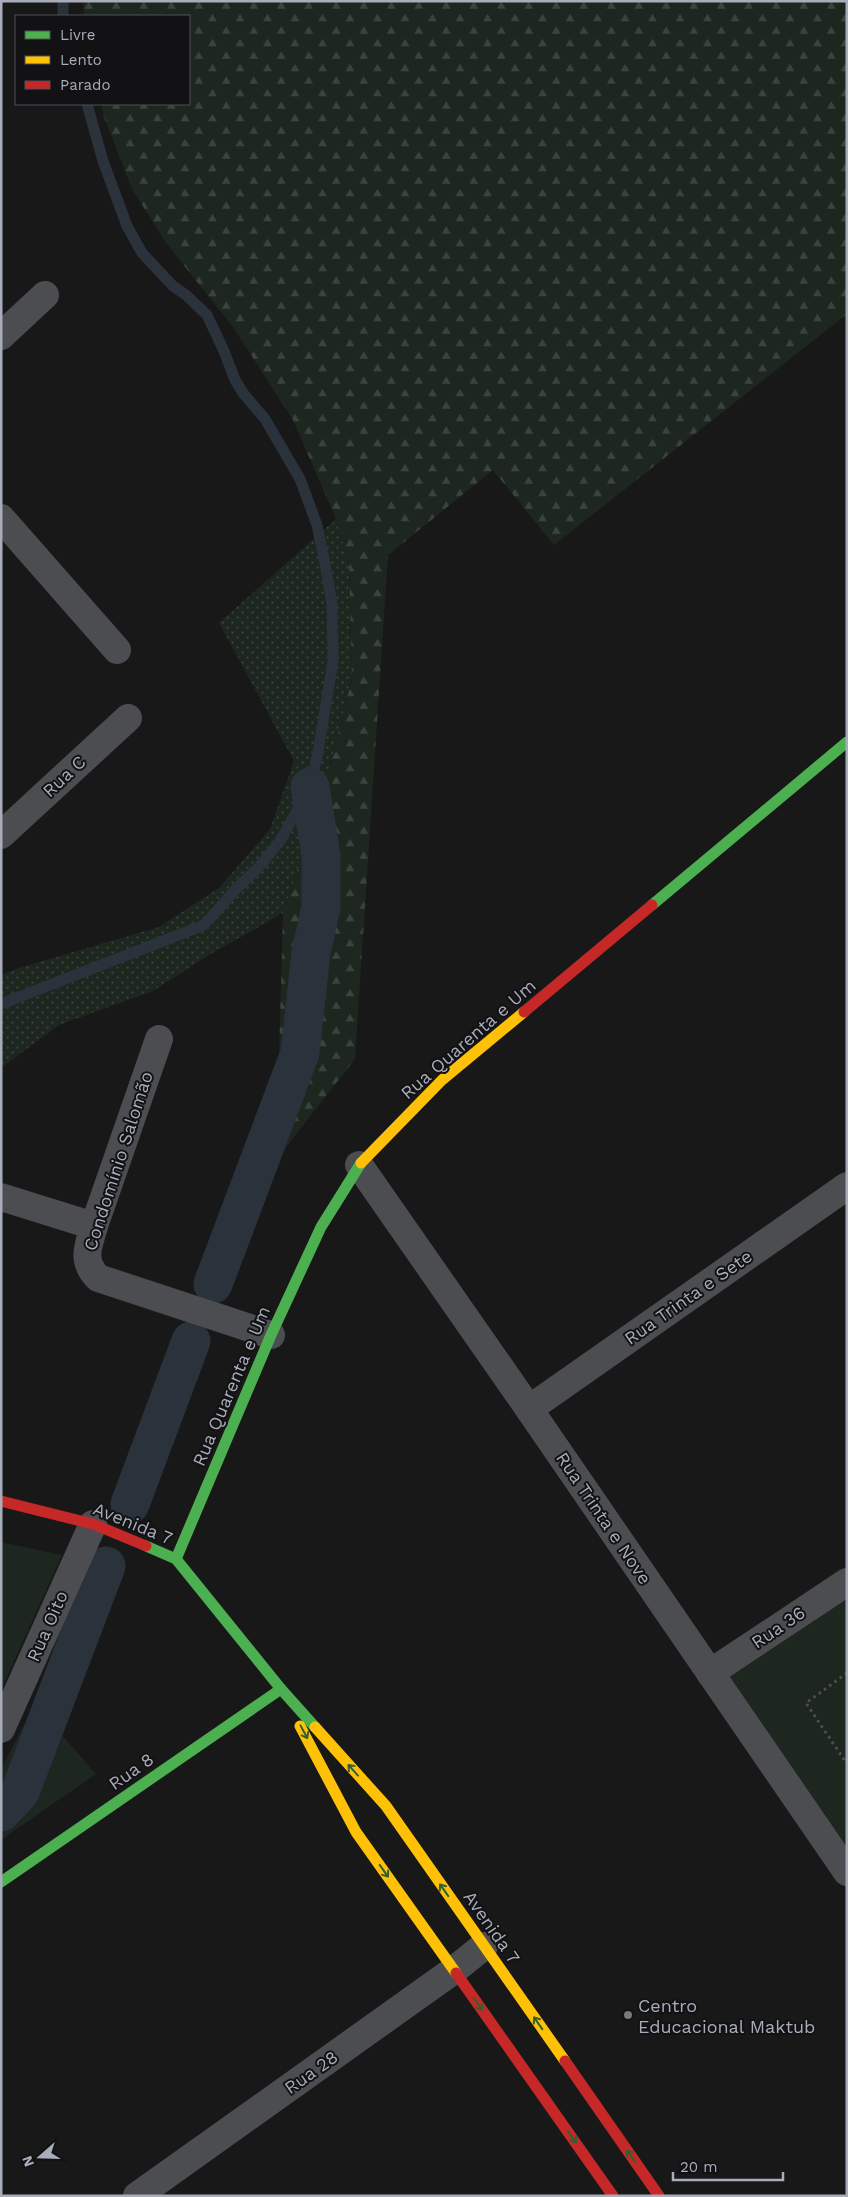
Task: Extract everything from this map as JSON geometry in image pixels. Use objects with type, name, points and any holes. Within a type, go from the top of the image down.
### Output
[{"type":"street","points":[[1,336],[45,295]]},
{"type":"street","points":[[1,518],[117,650]]},
{"type":"street","name":"Rua C","points":[[1,835],[128,718]]},
{"type":"street","name":"Rua Quarenta e Um","points":[[176,1559],[271,1335],[321,1227],[359,1165],[442,1080],[847,742]]},
{"type":"street","name":"Condomínio Salomão","points":[[159,1039],[94,1226],[86,1256],[90,1270],[98,1278],[271,1335]]},
{"type":"street","name":"Rua Trinta e Nove","points":[[359,1165],[847,1872]]},
{"type":"street","name":"Rua Trinta e Sete","points":[[529,1409],[847,1186]]},
{"type":"street","points":[[1,1197],[94,1226]]},
{"type":"street","name":"Avenida 7","points":[[1,1501],[92,1524],[176,1559],[281,1689],[386,1806],[659,2196]]},
{"type":"street","name":"Rua Oito","points":[[1,1729],[92,1524]]},
{"type":"street","name":"Rua 36","points":[[710,1673],[847,1582]]},
{"type":"street","name":"Avenida 7","points":[[281,1689],[356,1832],[613,2196]]},
{"type":"street","name":"Rua 8","points":[[1,1882],[281,1689]]},
{"type":"street","name":"Rua 28","points":[[137,2196],[454,1970],[484,1946]]},
{"type":"path","points":[[847,1673],[806,1703],[847,1764]]},
{"type":"green space","points":[[83,1],[847,1],[847,314],[554,545],[493,470],[388,555],[355,1059],[276,1160],[283,913],[324,790],[352,678],[349,563],[336,519],[293,420],[233,327],[166,243],[132,189],[104,117],[101,105],[190,105],[190,15],[84,15]]},
{"type":"green space","points":[[336,519],[349,563],[352,677],[324,790],[283,913],[209,955],[153,991],[59,1025],[1,1068],[1,975],[22,967],[159,927],[219,888],[270,829],[294,761],[219,623]]},
{"type":"green space","points":[[1,1542],[62,1555],[1,1690]]},
{"type":"green space","points":[[847,1582],[847,1872],[710,1673]]},
{"type":"green space","points":[[35,1704],[96,1774],[1,1840],[1,1769]]},
{"type":"waterway","points":[[63,1],[63,15]]},
{"type":"waterway","points":[[1,1004],[204,925],[236,889],[259,867],[280,841],[310,787],[318,752],[333,661],[332,604],[326,569],[317,525],[300,479],[265,419],[243,393],[235,380],[207,315],[186,295],[173,286],[142,253],[127,226],[103,161],[87,105]]},
{"type":"waterway","points":[[213,1284],[300,1053],[311,953],[321,907],[321,855],[310,787]]},
{"type":"waterway","points":[[130,1504],[191,1341]]},
{"type":"waterway","points":[[1,1812],[20,1792],[106,1566]]},
{"type":"traffic: fast","points":[[652,905],[847,742]]},
{"type":"traffic: fast","points":[[176,1559],[271,1335],[321,1227],[361,1163]]},
{"type":"traffic: fast","points":[[146,1546],[176,1559],[281,1689],[315,1727]]},
{"type":"traffic: fast","points":[[1,1882],[281,1689]]},
{"type":"traffic: slow","points":[[361,1163],[442,1080],[524,1012]]},
{"type":"traffic: slow","points":[[300,1726],[356,1832],[456,1973]]},
{"type":"traffic: slow","points":[[315,1727],[386,1806],[565,2061]]},
{"type":"traffic: jam","points":[[524,1012],[652,905]]},
{"type":"traffic: jam","points":[[1,1501],[93,1524],[146,1546]]},
{"type":"traffic: jam","points":[[456,1973],[613,2196]]},
{"type":"traffic: jam","points":[[565,2061],[659,2196]]},
{"type":"place","name":"Centro Educacional Maktub","points":[[628,2015]]}]
